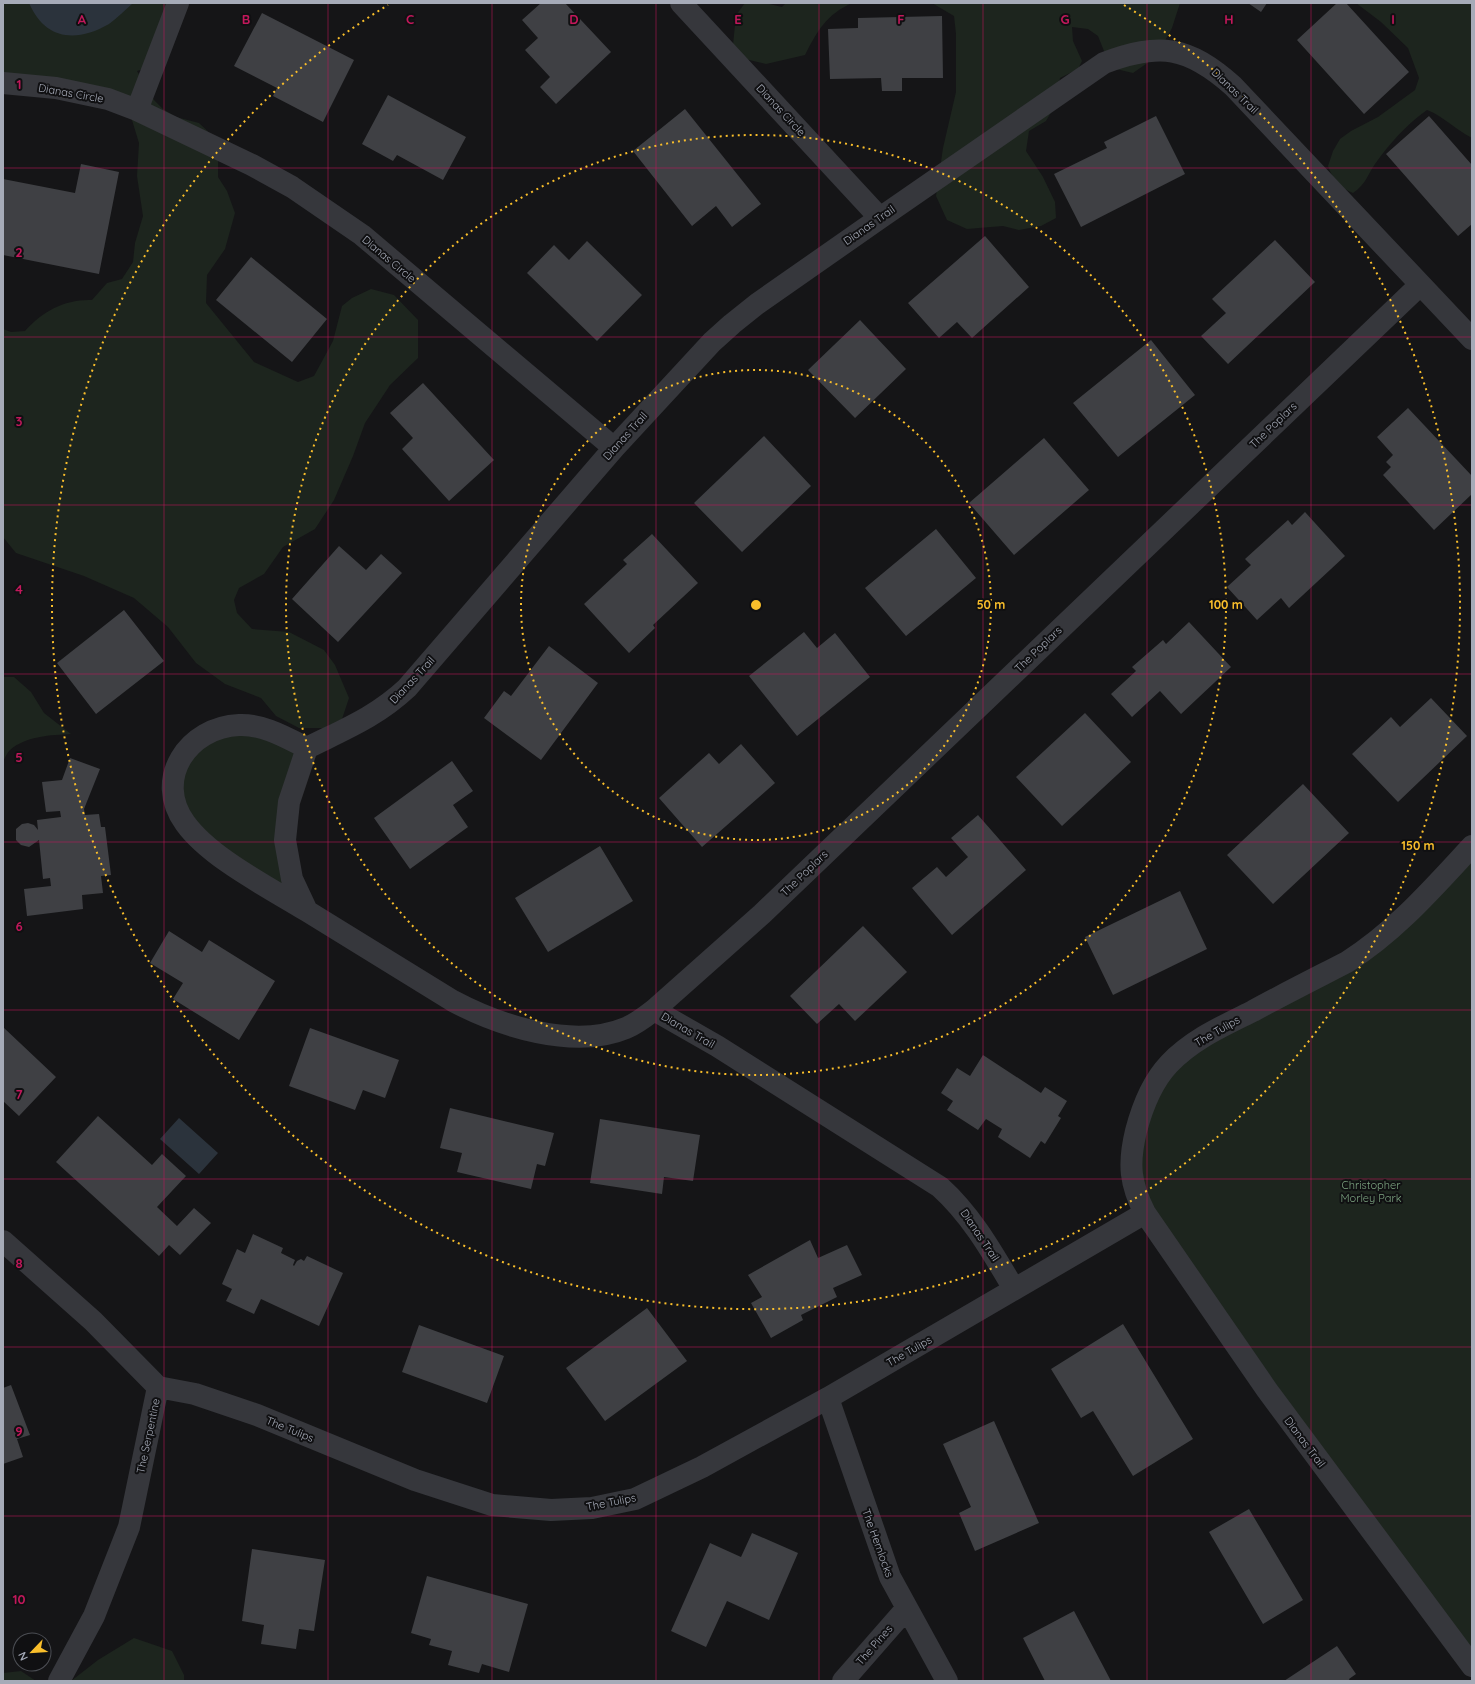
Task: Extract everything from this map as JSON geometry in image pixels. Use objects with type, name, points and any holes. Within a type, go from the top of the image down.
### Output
[{"type":"street","points":[[137,110],[178,3]]},
{"type":"street","name":"Dianas Circle","points":[[681,3],[880,218]]},
{"type":"street","name":"Dianas Trail","points":[[1014,1289],[971,1220],[957,1202],[940,1187],[717,1046],[654,1010],[626,1028],[600,1035],[585,1036],[546,1033],[508,1026],[478,1014],[453,1001],[218,855],[197,837],[178,812],[174,799],[173,784],[175,769],[181,756],[199,737],[225,726],[240,725],[273,731],[307,748],[374,715],[391,703],[407,688],[614,448],[712,342],[732,324],[880,218],[1094,69],[1122,56],[1156,49],[1171,51],[1195,59],[1209,67],[1233,86],[1472,339]]},
{"type":"street","name":"Dianas Circle","points":[[3,83],[56,88],[108,99],[137,110],[252,165],[292,187],[344,221],[614,448]]},
{"type":"street","name":"The Poplars","points":[[654,1010],[762,914],[1420,285]]},
{"type":"street","points":[[307,748],[289,802],[285,840],[292,879],[307,911]]},
{"type":"street","name":"The Tulips","points":[[158,1387],[195,1394],[257,1415],[415,1480],[492,1505],[551,1510],[592,1508],[635,1499],[702,1467],[828,1398],[1145,1213],[1133,1186],[1131,1176],[1134,1136],[1150,1092],[1169,1064],[1200,1038],[1347,962],[1365,950],[1412,910],[1472,846]]},
{"type":"street","name":"Dianas Trail","points":[[1145,1213],[1267,1390],[1472,1666]]},
{"type":"street","name":"The Serpentine","points":[[3,1241],[93,1321],[158,1387],[129,1527],[94,1616],[59,1681]]},
{"type":"street","name":"The Hemlocks","points":[[828,1398],[890,1576],[906,1609],[947,1681]]},
{"type":"street","name":"The Pines","points":[[843,1681],[906,1609]]},
{"type":"green space","points":[[3,3],[173,3],[150,67],[137,71],[154,100],[163,109],[176,117],[199,123],[218,141],[218,177],[227,191],[235,213],[225,249],[207,275],[206,303],[254,362],[298,382],[314,376],[333,341],[342,306],[352,298],[371,289],[394,295],[418,320],[418,358],[390,385],[365,423],[334,500],[315,529],[283,547],[264,574],[239,588],[234,600],[237,613],[252,629],[289,632],[324,650],[335,665],[349,698],[342,719],[324,728],[299,728],[276,716],[261,698],[225,684],[196,663],[168,627],[134,598],[84,576],[16,553],[3,537],[3,329],[11,332],[25,331],[47,312],[64,304],[82,300],[92,300],[107,283],[122,279],[133,262],[135,243],[143,216],[137,176],[139,143],[128,107],[3,86]]},
{"type":"green space","points":[[745,3],[765,3],[782,7],[786,3],[852,3],[829,18],[814,38],[805,55],[766,64],[745,59],[733,45],[736,15]]},
{"type":"green space","points":[[932,3],[1180,3],[1172,28],[1156,57],[1133,73],[1116,69],[1104,51],[1098,36],[1088,29],[1072,27],[1073,41],[1082,61],[1078,69],[1060,78],[1056,104],[1046,121],[1029,131],[1026,151],[1043,177],[1055,202],[1056,218],[1041,226],[1019,230],[1003,226],[967,229],[947,220],[936,196],[943,148],[956,92],[956,34],[954,16]]},
{"type":"green space","points":[[1356,3],[1472,3],[1472,138],[1439,116],[1427,110],[1405,128],[1386,149],[1364,183],[1353,193],[1340,186],[1330,171],[1328,166],[1333,151],[1340,139],[1351,131],[1378,117],[1415,90],[1419,78],[1408,48],[1381,22]]},
{"type":"green space","points":[[3,677],[14,677],[31,692],[44,713],[71,734],[39,737],[23,742],[10,750],[3,761]]},
{"type":"green space","points":[[225,726],[307,748],[289,802],[307,911],[218,855],[173,785],[211,731]]},
{"type":"green space","name":"Christopher Morley Park","points":[[1472,846],[1472,1666],[1131,1176],[1169,1064],[1347,962]]},
{"type":"green space","points":[[134,1638],[172,1651],[184,1675],[184,1681],[71,1681],[98,1660]]},
{"type":"green space","points":[[22,1672],[36,1681],[3,1681],[3,1673]]},
{"type":"shaded area","points":[[29,3],[133,3],[109,24],[85,34],[73,35],[53,31],[44,25]]},
{"type":"shaded area","points":[[179,1118],[218,1153],[199,1174],[160,1139]]},
{"type":"building","points":[[541,3],[565,3],[611,52],[556,104],[540,87],[550,77],[525,50],[538,38],[522,20]]},
{"type":"building","points":[[1248,3],[1267,3],[1261,12]]},
{"type":"building","points":[[1337,3],[1346,3],[1409,72],[1364,114],[1297,40]]},
{"type":"building","points":[[262,13],[354,60],[323,122],[273,96],[277,88],[234,66]]},
{"type":"building","points":[[942,16],[943,78],[902,78],[902,91],[882,91],[881,78],[830,79],[828,29],[858,28],[858,18]]},
{"type":"building","points":[[388,95],[466,137],[443,180],[397,155],[393,161],[362,144]]},
{"type":"building","points":[[685,109],[761,204],[732,227],[716,206],[692,226],[633,151]]},
{"type":"building","points":[[1156,116],[1185,174],[1081,227],[1054,174],[1107,148],[1104,142]]},
{"type":"building","points":[[1429,116],[1472,165],[1472,224],[1458,236],[1386,154]]},
{"type":"building","points":[[81,164],[119,172],[99,274],[3,255],[3,179],[75,193]]},
{"type":"building","points":[[985,236],[1029,287],[972,338],[957,322],[939,338],[908,303]]},
{"type":"building","points":[[1275,240],[1315,282],[1228,364],[1201,336],[1226,313],[1212,299]]},
{"type":"building","points":[[587,241],[642,295],[597,341],[527,273],[554,245],[569,260]]},
{"type":"building","points":[[251,257],[327,319],[292,362],[216,300]]},
{"type":"building","points":[[860,320],[906,369],[855,418],[808,370]]},
{"type":"building","points":[[1151,340],[1195,395],[1118,457],[1073,403]]},
{"type":"building","points":[[423,383],[494,460],[449,501],[402,449],[413,438],[390,413]]},
{"type":"building","points":[[1408,408],[1472,476],[1472,494],[1434,530],[1383,475],[1391,467],[1386,462],[1393,455],[1377,437]]},
{"type":"building","points":[[764,436],[811,486],[742,552],[694,503]]},
{"type":"building","points":[[1044,438],[1089,490],[1014,555],[969,503]]},
{"type":"building","points":[[1305,512],[1345,556],[1289,608],[1281,598],[1257,620],[1227,587],[1251,565],[1245,559],[1288,520],[1292,525]]},
{"type":"building","points":[[936,529],[976,578],[906,636],[865,588]]},
{"type":"building","points":[[652,534],[698,583],[653,625],[655,628],[629,653],[584,604],[627,564],[623,560]]},
{"type":"building","points":[[339,546],[366,570],[381,554],[402,573],[338,642],[292,599]]},
{"type":"building","points":[[124,610],[164,661],[96,714],[57,663]]},
{"type":"building","points":[[1189,622],[1231,667],[1181,714],[1160,691],[1132,717],[1111,694],[1136,671],[1132,667],[1163,640],[1166,644]]},
{"type":"building","points":[[804,632],[817,648],[835,633],[870,677],[797,736],[749,676]]},
{"type":"building","points":[[549,646],[598,683],[541,760],[484,718],[504,691],[511,696]]},
{"type":"building","points":[[1431,698],[1467,736],[1398,802],[1352,754],[1391,717],[1400,727]]},
{"type":"building","points":[[1085,713],[1131,762],[1062,826],[1016,777]]},
{"type":"building","points":[[741,744],[775,783],[702,847],[659,798],[709,753],[719,764]]},
{"type":"building","points":[[70,758],[100,769],[84,809],[85,815],[99,814],[101,827],[105,827],[111,875],[101,876],[103,893],[82,895],[83,909],[27,916],[24,889],[51,886],[50,878],[43,879],[39,840],[29,847],[21,845],[16,840],[16,829],[22,824],[28,823],[34,825],[38,830],[37,820],[61,817],[60,811],[46,812],[42,782],[62,780]]},
{"type":"building","points":[[452,761],[473,791],[453,805],[468,827],[410,869],[374,818]]},
{"type":"building","points":[[1303,784],[1349,833],[1273,904],[1227,855]]},
{"type":"building","points":[[978,815],[1026,870],[952,935],[912,888],[937,867],[946,877],[968,857],[951,838]]},
{"type":"building","points":[[600,846],[633,901],[548,952],[515,898]]},
{"type":"building","points":[[1180,891],[1207,949],[1113,995],[1085,937]]},
{"type":"building","points":[[863,926],[907,972],[855,1021],[839,1004],[817,1024],[790,996]]},
{"type":"building","points":[[169,931],[202,952],[209,940],[275,981],[239,1040],[173,999],[183,983],[150,963]]},
{"type":"building","points":[[3,1027],[56,1077],[19,1116],[3,1101]]},
{"type":"building","points":[[310,1028],[399,1060],[385,1098],[363,1090],[355,1110],[289,1086]]},
{"type":"building","points":[[983,1055],[1041,1093],[1045,1087],[1067,1101],[1058,1116],[1061,1118],[1045,1144],[1041,1141],[1030,1158],[998,1137],[1002,1129],[986,1119],[978,1130],[947,1110],[953,1101],[941,1093],[957,1068],[970,1076]]},
{"type":"building","points":[[450,1108],[554,1133],[545,1166],[537,1164],[531,1189],[457,1172],[462,1153],[440,1148]]},
{"type":"building","points":[[98,1116],[152,1165],[162,1154],[186,1176],[157,1207],[177,1226],[194,1208],[211,1223],[180,1255],[169,1245],[159,1256],[56,1162]]},
{"type":"building","points":[[600,1119],[700,1135],[693,1181],[664,1177],[662,1194],[590,1183]]},
{"type":"building","points":[[253,1234],[283,1248],[281,1253],[295,1260],[294,1266],[297,1261],[301,1259],[304,1261],[307,1256],[343,1273],[319,1326],[261,1299],[254,1314],[226,1301],[232,1289],[222,1284],[237,1249],[245,1253]]},
{"type":"building","points":[[810,1240],[818,1258],[847,1245],[862,1275],[833,1288],[837,1297],[801,1315],[803,1320],[771,1338],[751,1303],[762,1297],[748,1275]]},
{"type":"building","points":[[647,1308],[687,1361],[605,1421],[566,1368]]},
{"type":"building","points":[[1123,1324],[1193,1439],[1133,1476],[1093,1411],[1081,1418],[1051,1369]]},
{"type":"building","points":[[419,1325],[504,1356],[487,1403],[402,1372]]},
{"type":"building","points":[[11,1385],[30,1435],[17,1439],[23,1457],[3,1464],[3,1388]]},
{"type":"building","points":[[994,1421],[1039,1523],[975,1551],[959,1513],[971,1507],[943,1444]]},
{"type":"building","points":[[1249,1509],[1303,1600],[1263,1624],[1209,1532]]},
{"type":"building","points":[[752,1533],[798,1553],[769,1620],[727,1601],[706,1647],[671,1631],[710,1543],[741,1557]]},
{"type":"building","points":[[252,1549],[325,1560],[314,1631],[299,1629],[296,1649],[261,1644],[264,1625],[242,1621]]},
{"type":"building","points":[[427,1576],[528,1604],[509,1672],[482,1664],[479,1673],[448,1665],[452,1651],[429,1645],[431,1639],[411,1633]]},
{"type":"building","points":[[1074,1611],[1111,1681],[1045,1681],[1023,1638]]},
{"type":"building","points":[[1337,1646],[1356,1674],[1349,1679],[1350,1681],[1284,1681]]}]
